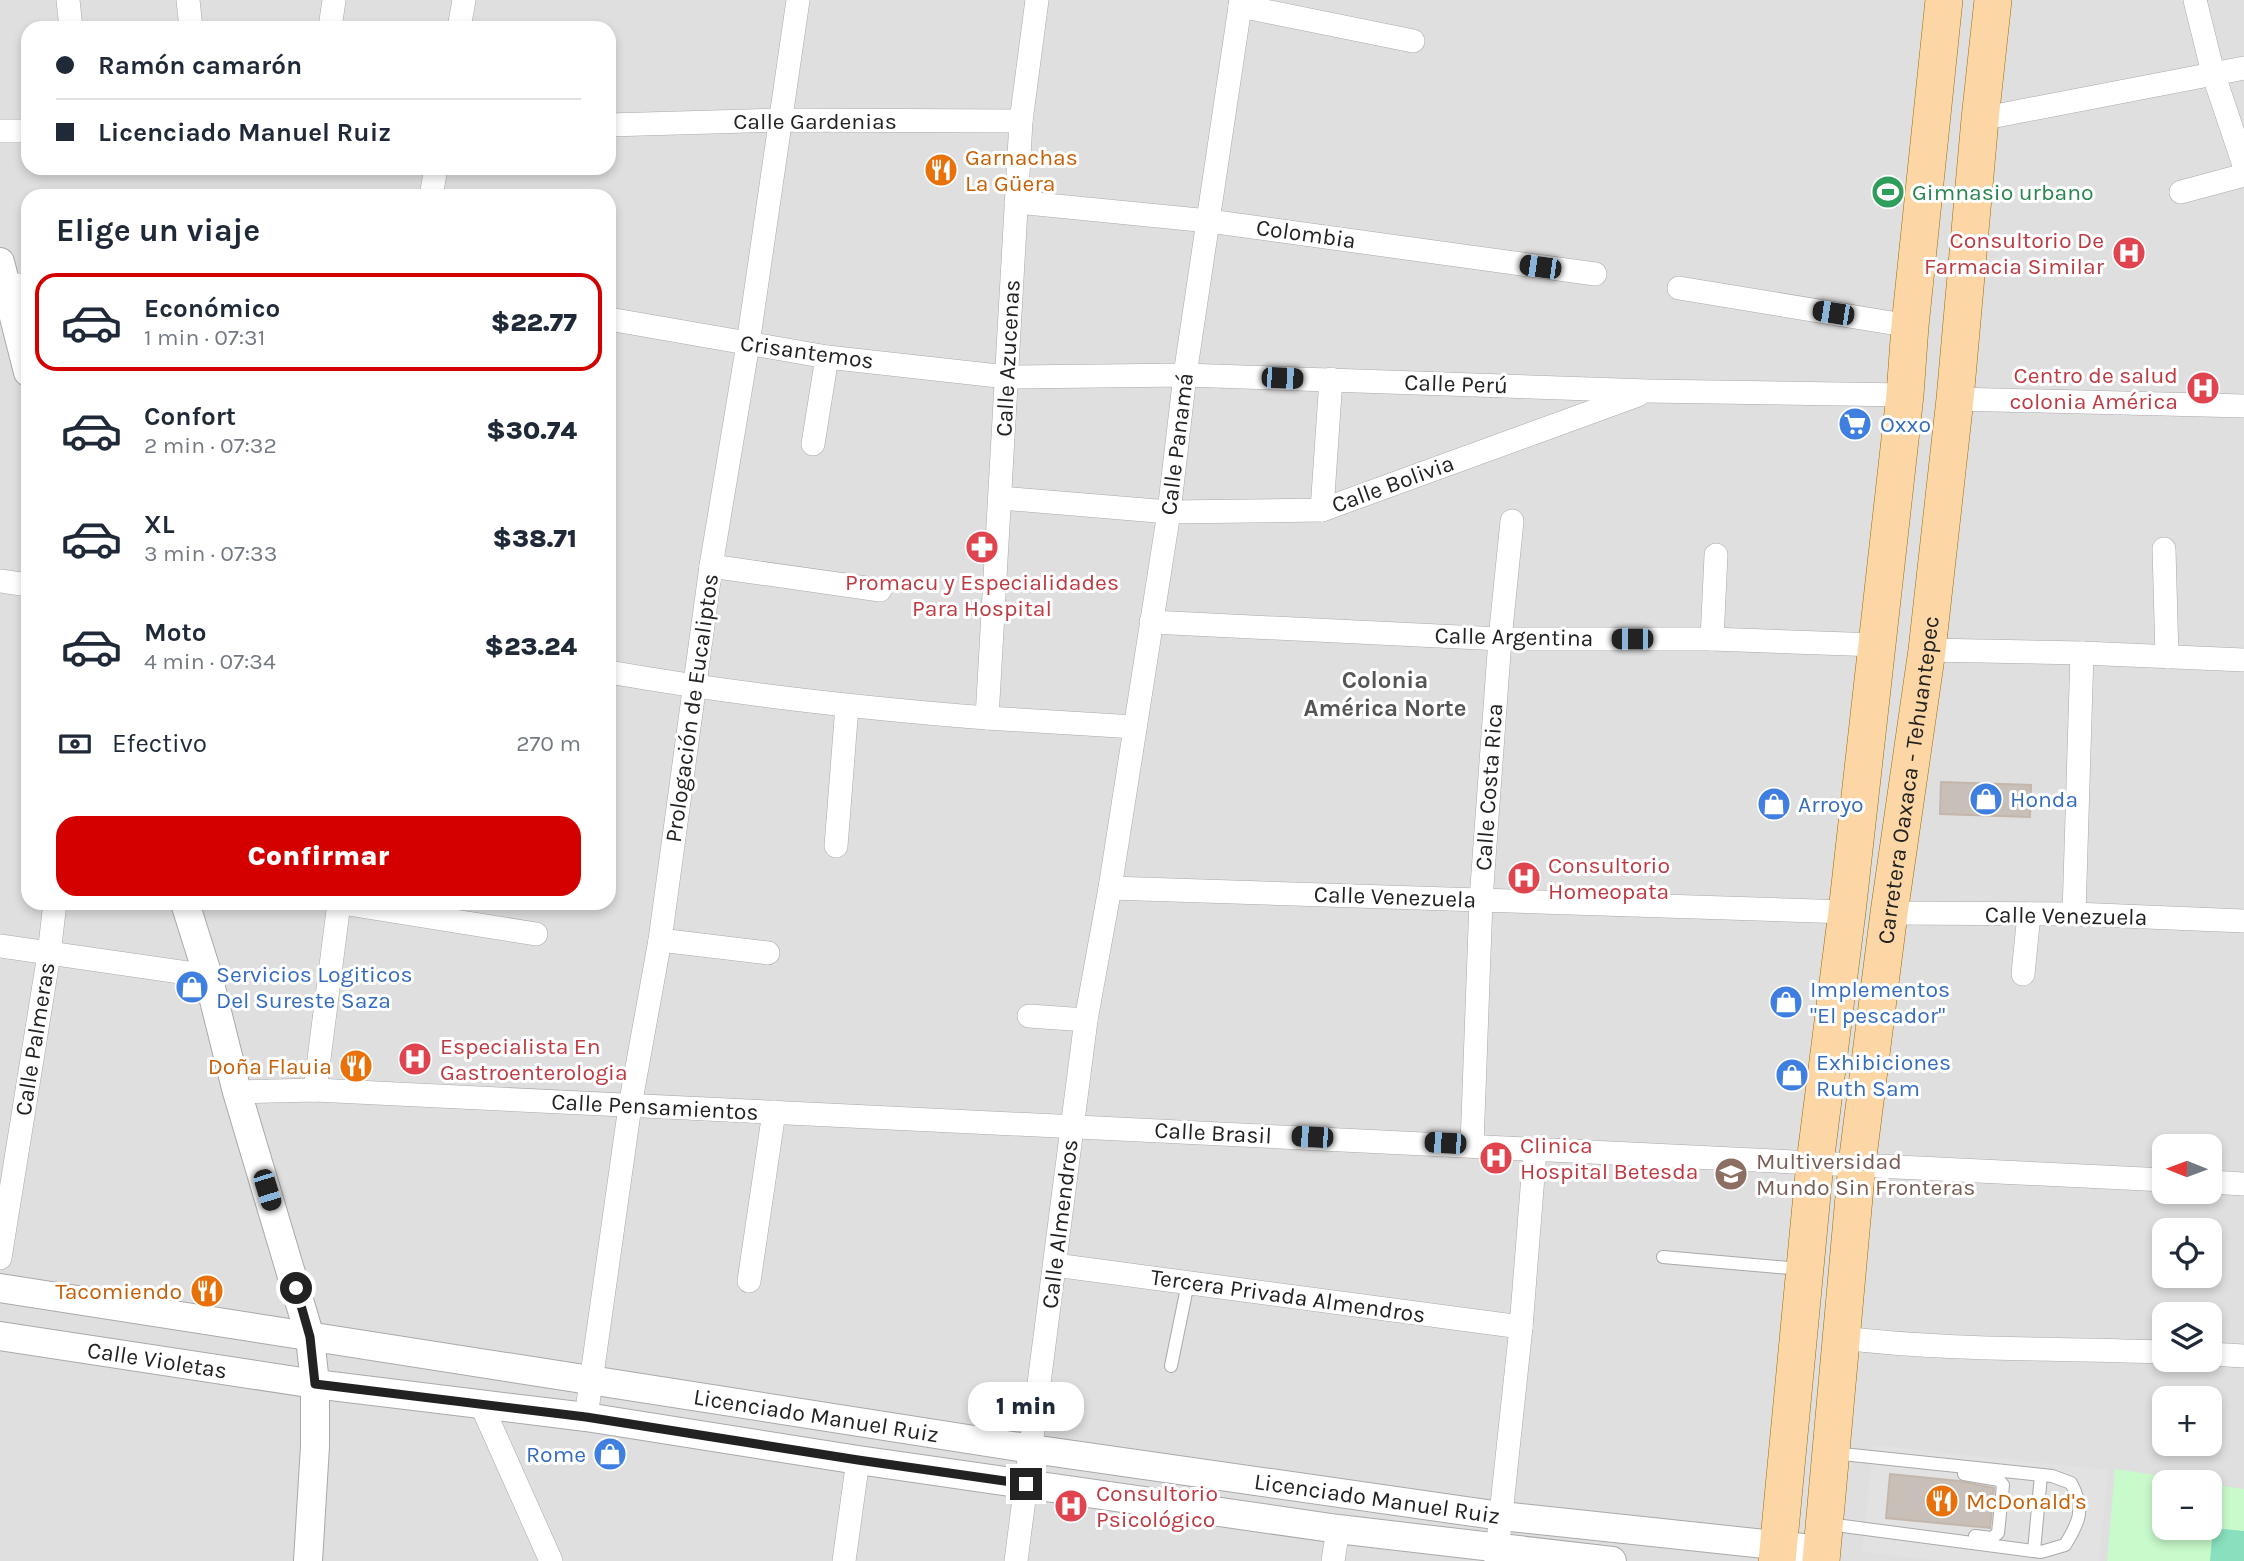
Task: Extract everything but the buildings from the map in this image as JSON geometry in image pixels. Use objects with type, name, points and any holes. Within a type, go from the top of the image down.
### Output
[{"type":"main road","name":"Carretera Oaxaca - Tehuantepec","points":[[1778,1553],[1815,1163],[1847,912],[1905,395],[1944,0]]},
{"type":"main road","name":"Carretera Oaxaca - Tehuantepec","points":[[1823,1545],[1857,1164],[1889,913],[1927,650],[1955,399],[1993,0]]},
{"type":"street","points":[[68,0],[70,21]]},
{"type":"street","points":[[188,0],[190,21]]},
{"type":"street","points":[[331,21],[334,0]]},
{"type":"street","points":[[460,21],[464,0]]},
{"type":"street","name":"Prologación de Eucaliptos","points":[[586,1417],[629,1106],[660,940],[711,566],[748,344],[798,0]]},
{"type":"street","name":"Calle Azucenas","points":[[987,718],[1021,121],[1037,0]]},
{"type":"street","points":[[2195,0],[2213,73],[2244,165]]},
{"type":"street","points":[[1241,3],[1413,41]]},
{"type":"street","name":"Calle Panamá","points":[[1110,888],[1168,512],[1185,375],[1241,3]]},
{"type":"street","points":[[1980,119],[2244,68]]},
{"type":"street","name":"Calle Gardenias","points":[[616,125],[779,120],[1021,121]]},
{"type":"street","points":[[0,131],[21,131]]},
{"type":"street","points":[[2181,192],[2244,175]]},
{"type":"street","name":"Colombia","points":[[1016,202],[1209,221],[1595,275]]},
{"type":"street","points":[[8,279],[21,339]]},
{"type":"street","points":[[1679,288],[1910,326]]},
{"type":"street","name":"Crisantemos","points":[[616,320],[827,357],[1007,377]]},
{"type":"street","points":[[813,444],[827,357]]},
{"type":"street","name":"Calle Perú","points":[[1007,377],[1185,375],[1648,391],[1905,395]]},
{"type":"street","points":[[1321,510],[1331,379]]},
{"type":"street","name":"Calle Bolivia","points":[[1001,498],[1168,512],[1321,510],[1648,391]]},
{"type":"street","points":[[1955,399],[2244,406]]},
{"type":"street","name":"Calle Costa Rica","points":[[1472,1145],[1481,900],[1500,639],[1512,522]]},
{"type":"street","points":[[2164,549],[2167,657]]},
{"type":"street","points":[[1712,639],[1717,555]]},
{"type":"street","points":[[711,566],[880,590]]},
{"type":"street","points":[[0,580],[21,584]]},
{"type":"street","name":"Calle Argentina","points":[[1151,622],[1500,639],[1712,639],[1877,645]]},
{"type":"street","points":[[1927,650],[2244,660]]},
{"type":"street","points":[[2074,914],[2082,653]]},
{"type":"street","points":[[616,673],[694,687],[847,706],[1135,727]]},
{"type":"street","points":[[835,846],[847,706]]},
{"type":"street","name":"Calle Venezuela","points":[[1110,888],[1847,912]]},
{"type":"street","name":"Calle Almendros","points":[[1016,1561],[1086,1020],[1110,888]]},
{"type":"street","name":"Calle Palmeras","points":[[0,1258],[54,910]]},
{"type":"street","points":[[187,910],[208,976],[237,1092],[310,1337],[315,1384],[315,1446],[308,1561]]},
{"type":"street","points":[[315,1090],[340,910]]},
{"type":"street","points":[[385,910],[536,934]]},
{"type":"street","name":"Calle Venezuela","points":[[1889,913],[2074,914],[2244,921]]},
{"type":"street","points":[[2023,974],[2029,914]]},
{"type":"street","points":[[660,940],[768,953]]},
{"type":"street","points":[[0,946],[208,976]]},
{"type":"street","points":[[1029,1016],[1086,1020]]},
{"type":"street","name":"Calle Pensamientos","points":[[237,1092],[315,1090],[1072,1126]]},
{"type":"street","points":[[749,1280],[774,1112]]},
{"type":"street","name":"Calle Brasil","points":[[1072,1126],[1472,1145],[1535,1151],[1857,1164]]},
{"type":"street","points":[[1497,1555],[1521,1327],[1535,1151]]},
{"type":"street","points":[[1857,1164],[2152,1179]]},
{"type":"street","points":[[2222,1183],[2244,1184]]},
{"type":"street","name":"Tercera Privada Almendros","points":[[1055,1265],[1521,1327]]},
{"type":"street","name":"Calle Violetas","points":[[0,1288],[310,1337]]},
{"type":"street","name":"Calle Violetas","points":[[0,1336],[315,1384]]},
{"type":"street","name":"Licenciado Manuel Ruiz","points":[[310,1337],[1032,1449],[1501,1516],[1778,1553],[1823,1545]]},
{"type":"street","points":[[1843,1338],[1879,1343],[1955,1347],[2152,1352]]},
{"type":"street","points":[[2222,1355],[2244,1356]]},
{"type":"street","name":"Licenciado Manuel Ruiz","points":[[315,1384],[586,1417],[1497,1555],[1612,1561]]},
{"type":"street","points":[[481,1404],[551,1561]]},
{"type":"street","points":[[844,1561],[858,1460]]},
{"type":"street","points":[[1333,1561],[1338,1529]]},
{"type":"lane","points":[[1662,1257],[1805,1269]]},
{"type":"lane","points":[[1171,1366],[1188,1283]]},
{"type":"lane","points":[[1831,1453],[2041,1475],[2071,1483],[2081,1500],[2077,1525],[2066,1545],[2041,1552],[1895,1534]]},
{"type":"lane","points":[[1823,1545],[1912,1530],[1992,1538],[1998,1533],[2003,1485],[1999,1480],[1927,1468],[1915,1462]]},
{"type":"lane","points":[[2034,1551],[2041,1475]]},
{"type":"shaded area","points":[[0,0],[2244,0],[2244,1561],[0,1561]]},
{"type":"shaded area","points":[[1873,1445],[2108,1470],[2099,1561],[1943,1561],[1862,1552]]},
{"type":"green space","points":[[2115,1469],[2152,1475],[2152,1540],[2222,1540],[2222,1486],[2244,1489],[2244,1561],[2107,1561]]},
{"type":"green space","points":[[2222,1529],[2244,1531],[2244,1561],[2210,1561],[2212,1540],[2222,1540]]},
{"type":"place","name":"Garnachas La Güera","points":[[941,170]]},
{"type":"place","name":"Gimnasio urbano","points":[[1888,192]]},
{"type":"place","name":"Consultorio De Farmacia Similar","points":[[2129,253]]},
{"type":"place","name":"Centro de salud colonia América","points":[[2203,388]]},
{"type":"place","name":"Oxxo","points":[[1855,424]]},
{"type":"place","name":"Promacu y Especialidades Para Hospital","points":[[982,547]]},
{"type":"place","name":"Honda","points":[[1986,799]]},
{"type":"place","name":"Arroyo","points":[[1774,804]]},
{"type":"place","name":"Consultorio Homeopata","points":[[1524,878]]},
{"type":"place","name":"Servicios Logiticos Del Sureste Saza","points":[[192,987]]},
{"type":"place","name":"Implementos \"El pescador\"","points":[[1786,1002]]},
{"type":"place","name":"Especialista En Gastroenterologia","points":[[415,1059]]},
{"type":"place","name":"Doña Flauia","points":[[356,1066]]},
{"type":"place","name":"Exhibiciones Ruth Sam","points":[[1792,1075]]},
{"type":"place","name":"Clinica Hospital Betesda","points":[[1496,1158]]},
{"type":"place","name":"Multiversidad Mundo Sin Fronteras","points":[[1731,1174]]},
{"type":"place","name":"Tacomiendo","points":[[207,1291]]},
{"type":"place","name":"Rome","points":[[610,1454]]},
{"type":"place","name":"McDonald's","points":[[1942,1501]]},
{"type":"place","name":"Consultorio Psicológico","points":[[1071,1506]]},
{"type":"district","name":"Colonia América Norte","points":[[1385,694]]},
{"type":"route","points":[[296,1288],[310,1337],[315,1384],[586,1417],[1026,1484]]}]
